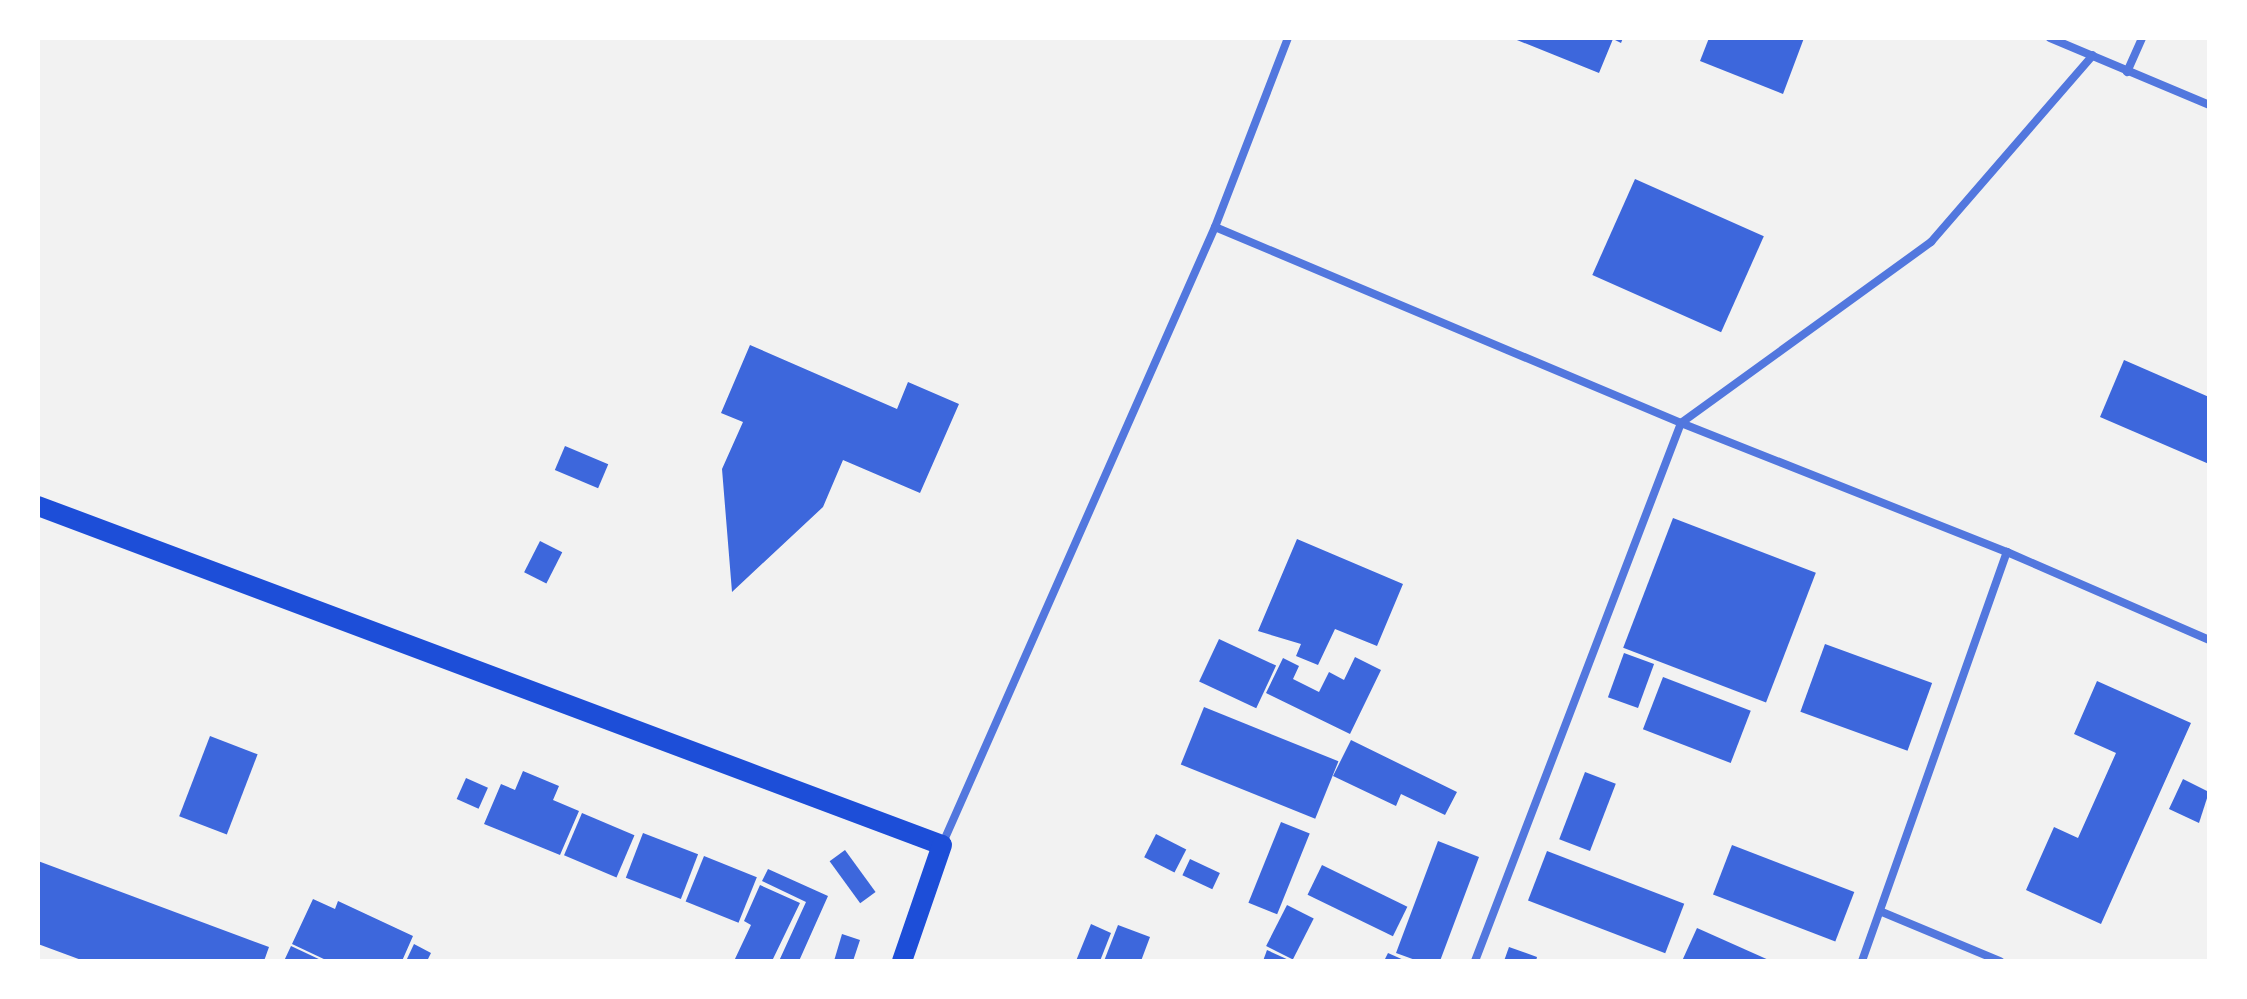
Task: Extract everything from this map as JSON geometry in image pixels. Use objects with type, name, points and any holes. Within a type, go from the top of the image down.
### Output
[{"type":"main road","points":[[38,506],[942,845],[902,961]]},
{"type":"street","points":[[942,845],[1215,227],[1288,38]]},
{"type":"street","points":[[2050,38],[2209,105]]},
{"type":"street","points":[[2127,72],[2142,38]]},
{"type":"street","points":[[1475,961],[1681,423],[1931,242],[2093,55]]},
{"type":"street","points":[[1215,227],[1681,423],[2007,552],[2209,640]]},
{"type":"street","points":[[1862,961],[1882,912],[2007,552]]},
{"type":"street","points":[[1882,912],[2000,961]]},
{"type":"building","points":[[1512,38],[1623,38],[1621,43],[1613,39],[1599,73]]},
{"type":"building","points":[[1709,38],[1804,38],[1783,94],[1700,61]]},
{"type":"building","points":[[1635,179],[1764,236],[1721,332],[1592,275]]},
{"type":"building","points":[[750,345],[897,409],[908,382],[959,404],[920,493],[843,460],[823,507],[732,592],[722,469],[743,422],[721,413]]},
{"type":"building","points":[[2124,360],[2209,397],[2209,464],[2100,417]]},
{"type":"building","points":[[565,446],[608,464],[598,488],[555,470]]},
{"type":"building","points":[[1673,518],[1816,573],[1766,703],[1623,648]]},
{"type":"building","points":[[1297,539],[1403,584],[1377,646],[1335,629],[1318,665],[1296,656],[1301,644],[1258,631]]},
{"type":"building","points":[[540,541],[562,552],[546,584],[524,572]]},
{"type":"building","points":[[1219,639],[1276,666],[1256,708],[1199,682]]},
{"type":"building","points":[[1825,644],[1932,683],[1907,751],[1800,712]]},
{"type":"building","points":[[1624,653],[1654,664],[1638,708],[1608,697]]},
{"type":"building","points":[[1355,657],[1381,670],[1350,734],[1266,693],[1283,658],[1299,666],[1293,679],[1319,692],[1329,672],[1344,680]]},
{"type":"building","points":[[1663,677],[1751,711],[1731,763],[1643,729]]},
{"type":"building","points":[[2097,681],[2191,723],[2101,924],[2026,890],[2054,827],[2078,838],[2116,753],[2074,734]]},
{"type":"building","points":[[1204,707],[1338,761],[1315,819],[1181,764]]},
{"type":"building","points":[[210,736],[258,754],[227,835],[179,816]]},
{"type":"building","points":[[1351,740],[1457,792],[1445,815],[1401,794],[1396,806],[1333,776]]},
{"type":"building","points":[[523,771],[559,786],[553,800],[579,811],[560,855],[484,824],[501,784],[515,790]]},
{"type":"building","points":[[1585,772],[1616,784],[1590,851],[1559,839]]},
{"type":"building","points":[[466,778],[488,788],[479,809],[457,799]]},
{"type":"building","points":[[2183,779],[2209,792],[2199,823],[2169,809]]},
{"type":"building","points":[[582,813],[634,835],[616,878],[564,855]]},
{"type":"building","points":[[1281,822],[1310,834],[1277,914],[1248,903]]},
{"type":"building","points":[[643,833],[698,854],[681,899],[626,878]]},
{"type":"building","points":[[1156,834],[1186,849],[1174,873],[1144,857]]},
{"type":"building","points":[[1438,841],[1479,857],[1440,961],[1418,961],[1396,953]]},
{"type":"building","points":[[1732,845],[1854,892],[1835,941],[1713,894]]},
{"type":"building","points":[[845,850],[876,892],[860,903],[830,861]]},
{"type":"building","points":[[1547,851],[1684,904],[1665,953],[1528,900]]},
{"type":"building","points":[[704,856],[757,877],[738,923],[686,901]]},
{"type":"building","points":[[1190,859],[1220,873],[1212,889],[1182,875]]},
{"type":"building","points":[[38,861],[269,947],[264,961],[84,961],[38,944]]},
{"type":"building","points":[[1322,865],[1407,907],[1393,936],[1308,895]]},
{"type":"building","points":[[768,869],[828,896],[799,961],[779,961],[806,902],[762,881]]},
{"type":"building","points":[[760,885],[800,903],[772,961],[734,961],[751,925],[744,921]]},
{"type":"building","points":[[313,899],[335,909],[338,901],[413,936],[402,961],[328,961],[292,944]]},
{"type":"building","points":[[1287,905],[1314,919],[1293,960],[1266,946]]},
{"type":"building","points":[[1091,924],[1111,933],[1100,961],[1076,961]]},
{"type":"building","points":[[1118,925],[1150,937],[1141,961],[1104,961]]},
{"type":"building","points":[[1697,928],[1771,961],[1682,961]]},
{"type":"building","points":[[842,934],[860,940],[853,961],[834,961]]},
{"type":"building","points":[[414,944],[431,953],[427,961],[406,961]]},
{"type":"building","points":[[291,946],[323,961],[284,961]]},
{"type":"building","points":[[1509,947],[1537,957],[1536,961],[1504,961]]},
{"type":"building","points":[[1267,950],[1291,961],[1263,961]]},
{"type":"building","points":[[1388,953],[1406,961],[1384,961]]}]
